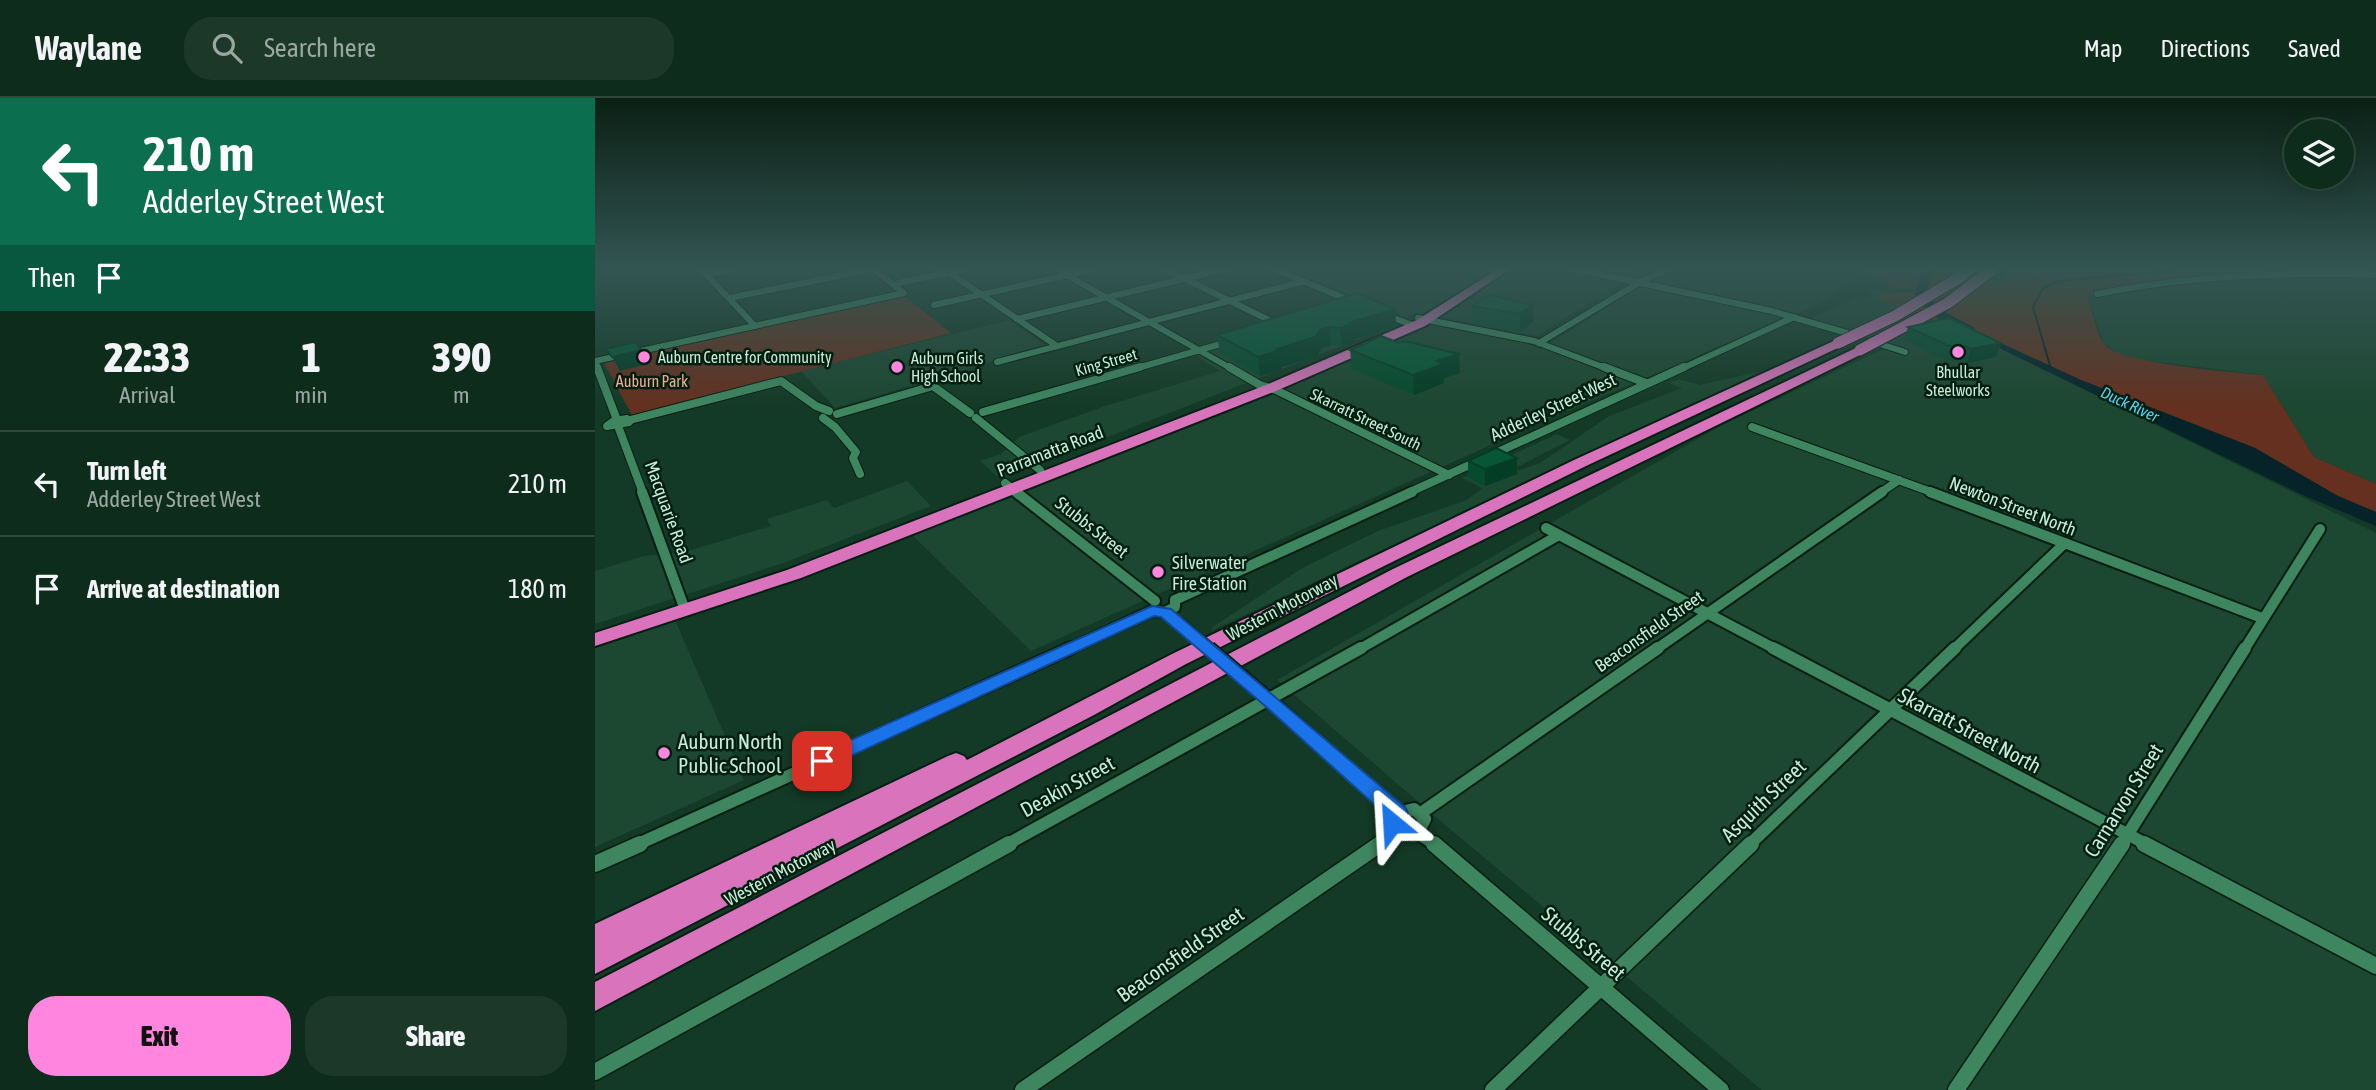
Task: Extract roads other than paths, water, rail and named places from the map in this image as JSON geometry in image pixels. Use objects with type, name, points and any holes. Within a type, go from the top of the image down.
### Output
[{"type":"highway","name":"Parramatta Road","points":[[1417,322],[1427,315]]},
{"type":"highway","name":"Parramatta Road","points":[[595,630],[794,574],[1265,386],[1428,315]]},
{"type":"highway","name":"Western Motorway","points":[[595,961],[1179,659],[1580,463],[1896,315]]},
{"type":"highway","name":"Western Motorway","points":[[595,997],[1400,573],[1860,350],[1925,315]]},
{"type":"highway","name":"Parramatta Road","points":[[1009,486],[1040,470],[1265,386]]},
{"type":"highway","name":"Parramatta Road","points":[[595,640],[684,606]]},
{"type":"highway","points":[[595,938],[1079,702],[1179,659]]},
{"type":"street","points":[[745,315],[755,326]]},
{"type":"street","points":[[595,362],[803,315]]},
{"type":"street","points":[[1013,315],[1056,346]]},
{"type":"street","points":[[1017,318],[1029,315]]},
{"type":"street","name":"Skarratt Street South","points":[[1138,315],[1265,386],[1449,475]]},
{"type":"street","points":[[997,362],[1176,315]]},
{"type":"street","points":[[1260,315],[1283,326],[1267,330]]},
{"type":"street","points":[[1394,315],[1417,322],[1539,342],[1646,383]]},
{"type":"street","points":[[1539,342],[1584,315]]},
{"type":"street","points":[[1786,315],[1843,338]]},
{"type":"street","name":"Adderley Street West","points":[[1157,608],[1175,607],[1175,600],[1794,317]]},
{"type":"street","name":"King Street","points":[[976,414],[1242,338]]},
{"type":"street","points":[[1883,345],[1905,352]]},
{"type":"street","name":"Macquarie Road","points":[[595,362],[684,606]]},
{"type":"street","points":[[602,427],[778,380],[828,413],[835,427],[856,452],[853,458],[860,474]]},
{"type":"street","points":[[828,413],[933,386],[939,387],[976,414],[1040,470]]},
{"type":"street","name":"Newton Street North","points":[[1752,427],[2262,618]]},
{"type":"street","name":"Beaconsfield Street","points":[[1421,813],[1899,480]]},
{"type":"street","name":"Stubbs Street","points":[[1009,486],[1157,608],[1178,622],[1397,813]]},
{"type":"street","name":"Carnarvon Street","points":[[1956,1090],[2128,835],[2320,529]]},
{"type":"street","name":"Skarratt Street North","points":[[1553,532],[2376,966]]},
{"type":"street","name":"Deakin Street","points":[[595,1072],[1270,700],[1553,532]]},
{"type":"street","name":"Asquith Street","points":[[1493,1090],[2065,543]]},
{"type":"street","points":[[595,864],[1157,608]]},
{"type":"street","points":[[1409,809],[1421,813],[1425,823],[1416,832],[1408,834],[1398,831],[1392,823],[1397,813],[1409,809]]},
{"type":"street","name":"Beaconsfield Street","points":[[1023,1090],[1398,831]]},
{"type":"street","name":"Stubbs Street","points":[[1416,832],[1602,986],[1721,1090]]},
{"type":"water","name":"Duck River","points":[[1948,319],[2081,380],[2255,448],[2338,496],[2376,512],[2376,526],[2303,495],[1946,322]]},
{"type":"waterway","name":"Duck River","points":[[1942,315],[1970,331]]},
{"type":"waterway","points":[[2035,315],[2051,369]]},
{"type":"place","name":"Bhullar Steelworks","points":[[1958,352]]},
{"type":"place","name":"Auburn Centre for Community","points":[[644,357]]},
{"type":"place","name":"Auburn Girls High School","points":[[897,367]]},
{"type":"place","name":"Silverwater Fire Station","points":[[1158,572]]},
{"type":"place","name":"Auburn North Public School","points":[[664,753]]},
{"type":"park label","name":"Auburn Park","points":[[652,381]]}]
